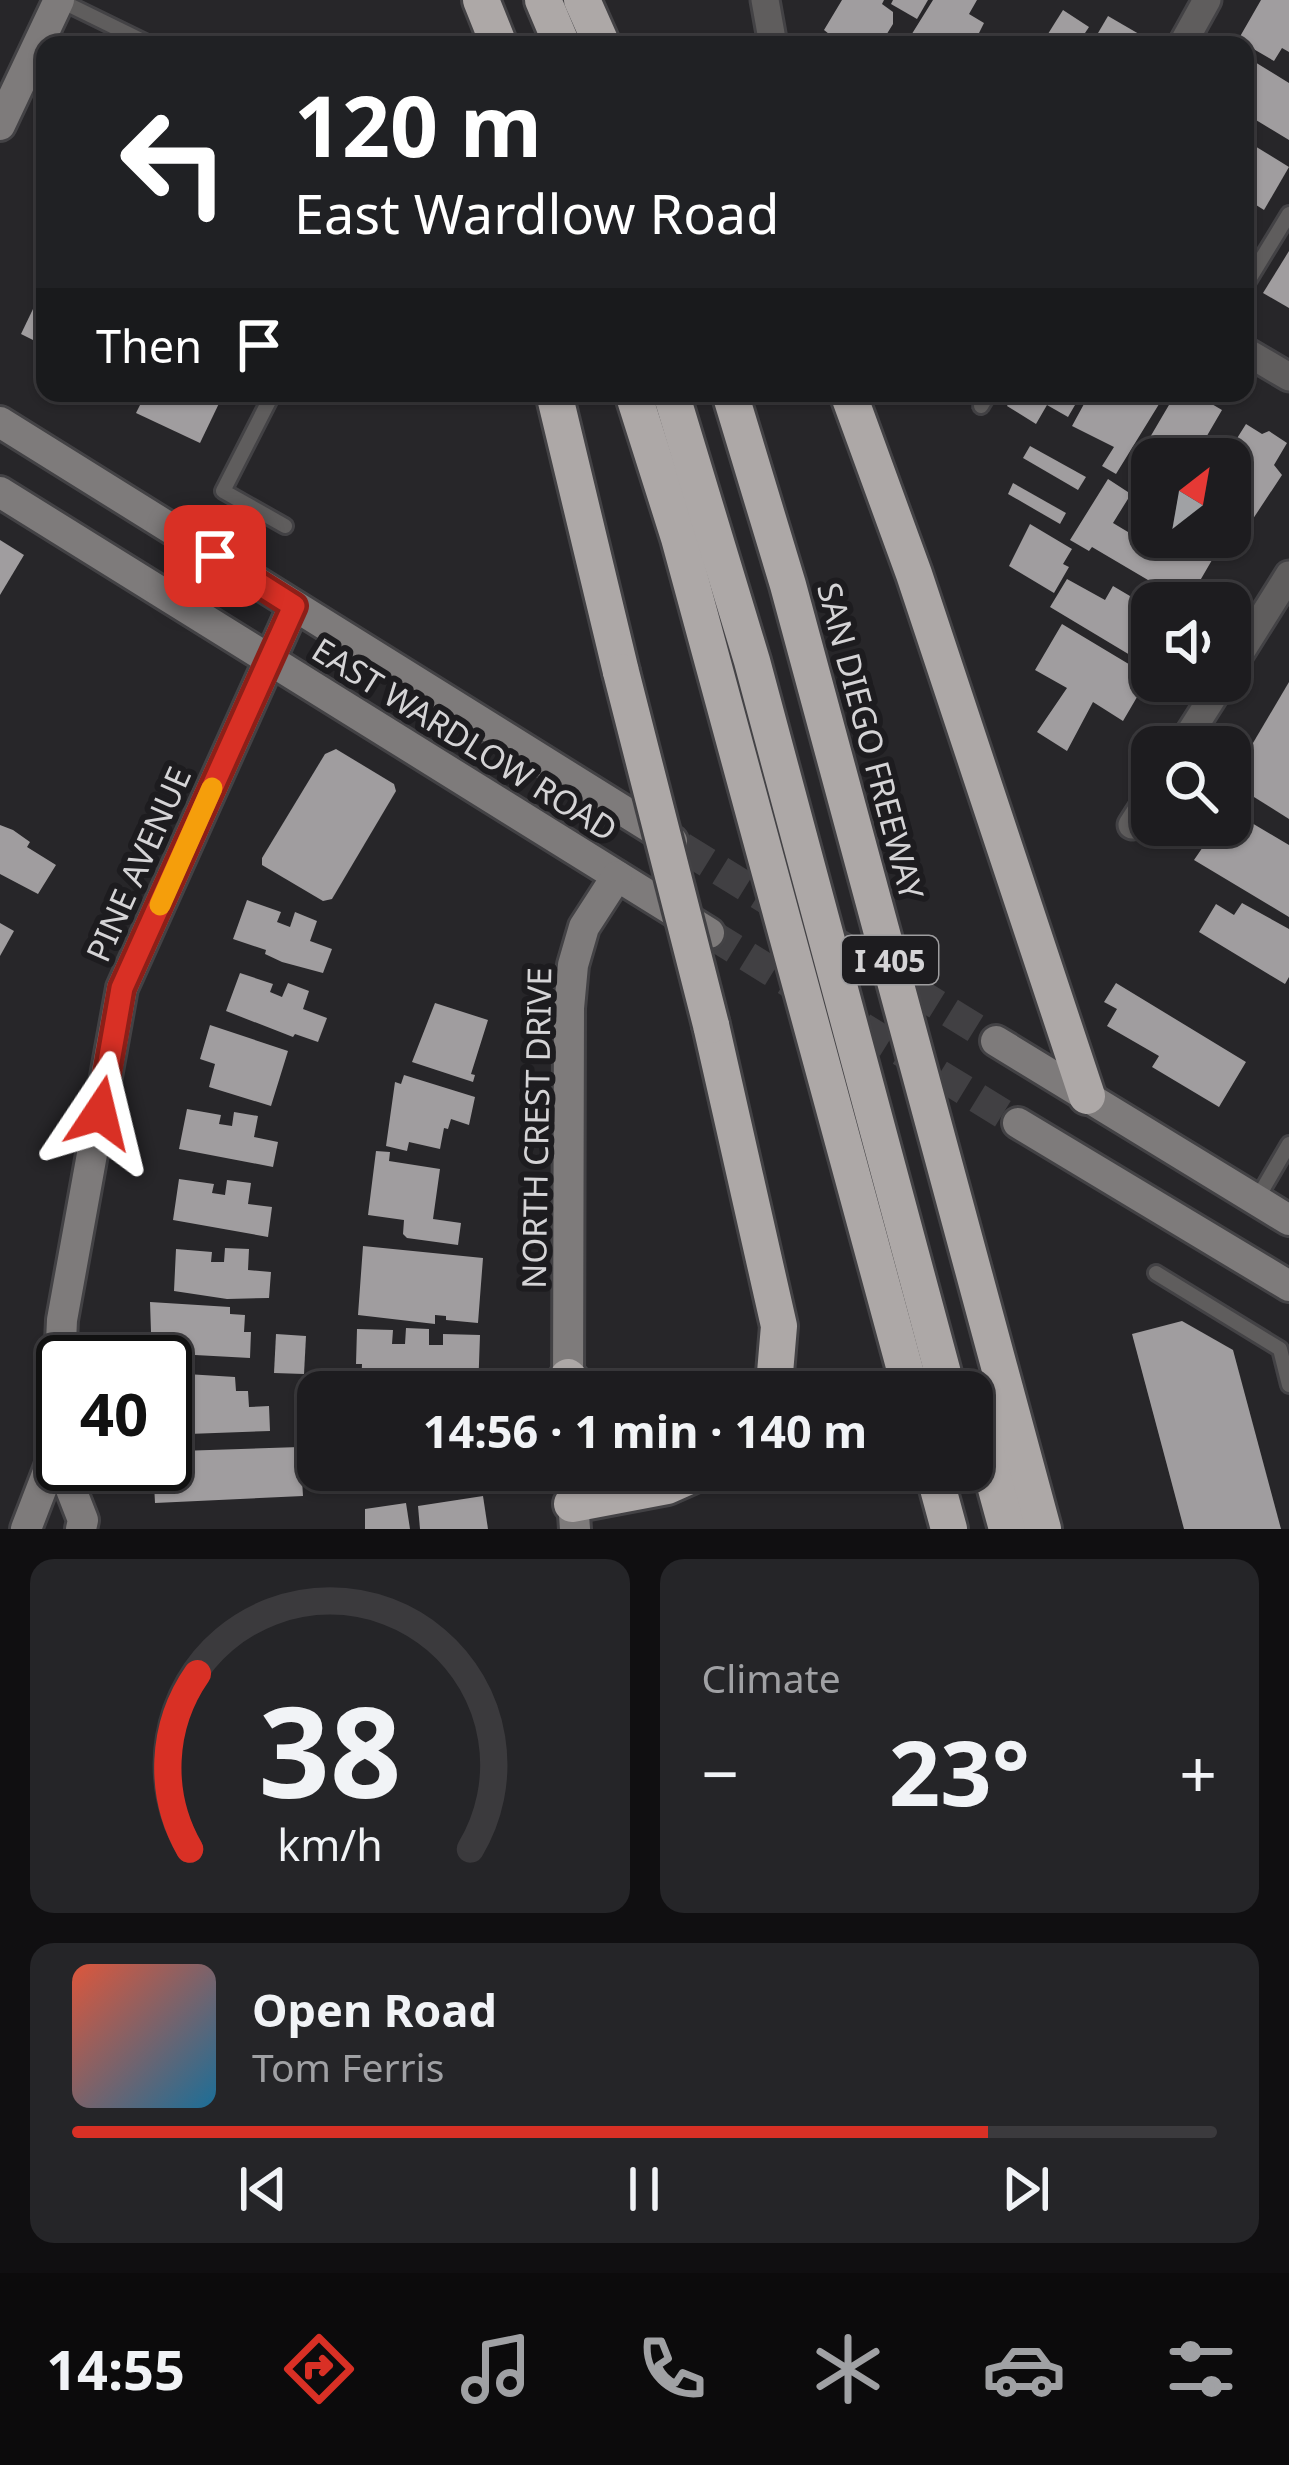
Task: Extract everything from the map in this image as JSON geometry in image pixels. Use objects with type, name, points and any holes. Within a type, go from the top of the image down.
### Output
[{"type":"highway","points":[[478,0],[483,36]]},
{"type":"highway","points":[[478,0],[495,36]]},
{"type":"highway","points":[[523,0],[538,36]]},
{"type":"highway","points":[[543,0],[558,36]]},
{"type":"highway","points":[[582,0],[598,36]]},
{"type":"highway","points":[[556,402],[589,550],[711,1025],[779,1326],[775,1371]]},
{"type":"highway","name":"I 405","points":[[636,402],[679,538],[905,1371]]},
{"type":"highway","points":[[674,402],[752,661],[942,1371]]},
{"type":"highway","points":[[697,402],[731,505],[964,1371]]},
{"type":"highway","name":"SAN DIEGO FREEWAY","points":[[733,402],[794,608],[1043,1529]]},
{"type":"highway","points":[[851,402],[914,574],[1088,1096]]},
{"type":"highway","points":[[993,1478],[1007,1529]]},
{"type":"highway","points":[[573,1501],[636,1491]]},
{"type":"highway","points":[[939,1491],[949,1529]]},
{"type":"highway","points":[[974,1491],[984,1529]]},
{"type":"main road","points":[[42,36],[59,0]]},
{"type":"main road","points":[[0,125],[36,49]]},
{"type":"main road","name":"EAST WARDLOW ROAD","points":[[0,422],[682,847]]},
{"type":"main road","name":"EAST WARDLOW ROAD","points":[[0,492],[709,933]]},
{"type":"main road","name":"PINE AVENUE","points":[[61,1335],[122,988],[294,606]]},
{"type":"main road","name":"NORTH CREST DRIVE","points":[[572,1371],[569,1007],[573,965],[584,928],[616,876]]},
{"type":"main road","points":[[996,1041],[1289,1220]]},
{"type":"main road","points":[[1018,1124],[1289,1286]]},
{"type":"main road","name":"PINE AVENUE","points":[[26,1529],[41,1491]]},
{"type":"main road","name":"PINE AVENUE","points":[[71,1491],[82,1529]]},
{"type":"street","points":[[765,0],[771,36]]},
{"type":"street","points":[[1187,36],[1207,0]]},
{"type":"street","points":[[1254,356],[1289,376]]},
{"type":"street","points":[[1251,636],[1289,575]]},
{"type":"lane","points":[[59,0],[133,36]]},
{"type":"lane","points":[[1254,271],[1289,214]]},
{"type":"lane","points":[[268,402],[223,490],[284,526]]},
{"type":"lane","points":[[1257,1199],[1289,1144]]},
{"type":"lane","points":[[1156,1273],[1280,1349]]},
{"type":"lane","points":[[1289,1332],[1280,1349],[1289,1385]]},
{"type":"building","points":[[842,0],[884,0],[882,4],[893,12],[886,36],[832,36],[824,30]]},
{"type":"building","points":[[893,0],[928,0],[917,19],[891,4]]},
{"type":"building","points":[[933,0],[977,0],[969,14],[984,23],[978,36],[911,36]]},
{"type":"building","points":[[1261,0],[1289,0],[1289,52],[1282,48],[1274,61],[1254,49],[1254,36],[1240,36]]},
{"type":"building","points":[[1063,10],[1089,27],[1083,36],[1047,36]]},
{"type":"building","points":[[1108,16],[1139,34],[1138,36],[1096,36]]},
{"type":"building","points":[[1254,62],[1289,83],[1289,140],[1254,119]]},
{"type":"building","points":[[1254,146],[1289,167],[1264,210],[1254,204]]},
{"type":"building","points":[[1289,251],[1289,308],[1263,293]]},
{"type":"building","points":[[36,303],[36,342],[21,334]]},
{"type":"building","points":[[142,402],[220,402],[200,443],[136,413]]},
{"type":"building","points":[[1009,402],[1077,402],[1068,417],[1047,405],[1036,424],[1007,406]]},
{"type":"building","points":[[1085,402],[1160,402],[1138,438],[1131,438],[1131,450],[1116,474],[1102,466],[1114,447],[1072,426]]},
{"type":"building","points":[[1171,402],[1208,402],[1222,410],[1206,438],[1150,438]]},
{"type":"building","points":[[1246,424],[1287,443],[1274,465],[1282,475],[1251,522],[1251,438],[1237,438]]},
{"type":"building","points":[[1030,446],[1086,477],[1078,490],[1023,458]]},
{"type":"building","points":[[1108,479],[1131,494],[1113,523],[1131,534],[1131,558],[1213,558],[1199,582],[1151,582],[1092,547],[1089,551],[1070,540]]},
{"type":"building","points":[[1013,483],[1066,513],[1060,524],[1008,494]]},
{"type":"building","points":[[1030,524],[1072,549],[1063,564],[1069,567],[1054,593],[1009,566]]},
{"type":"building","points":[[0,540],[24,555],[0,595]]},
{"type":"building","points":[[1067,579],[1105,600],[1113,586],[1131,597],[1131,656],[1050,607]]},
{"type":"building","points":[[1062,624],[1131,665],[1134,702],[1123,721],[1093,702],[1067,751],[1037,732],[1067,688],[1035,670]]},
{"type":"building","points":[[1289,682],[1289,819],[1251,795],[1251,746]]},
{"type":"building","points":[[336,749],[394,784],[396,791],[332,899],[323,901],[262,865],[262,858],[325,754]]},
{"type":"building","points":[[1251,822],[1289,845],[1289,917],[1194,860],[1204,846],[1251,846]]},
{"type":"building","points":[[0,825],[30,842],[27,847],[56,865],[38,894],[0,874]]},
{"type":"building","points":[[247,900],[281,912],[277,922],[290,927],[295,912],[317,921],[310,941],[332,949],[323,973],[282,962],[265,954],[266,950],[233,939]]},
{"type":"building","points":[[1242,903],[1289,929],[1285,984],[1199,932],[1216,904],[1234,915]]},
{"type":"building","points":[[0,923],[14,931],[0,956]]},
{"type":"building","points":[[240,973],[273,984],[270,992],[282,997],[288,983],[309,991],[303,1009],[327,1018],[318,1042],[226,1011]]},
{"type":"building","points":[[1116,983],[1246,1062],[1219,1107],[1152,1067],[1159,1056],[1107,1026],[1117,1009],[1104,1002]]},
{"type":"building","points":[[435,1003],[488,1020],[471,1074],[475,1075],[473,1082],[412,1062]]},
{"type":"building","points":[[210,1025],[288,1051],[271,1106],[209,1087],[215,1064],[200,1059]]},
{"type":"building","points":[[404,1075],[475,1097],[469,1125],[451,1119],[440,1149],[409,1142],[407,1151],[386,1146],[395,1082],[401,1084]]},
{"type":"building","points":[[187,1109],[221,1115],[219,1124],[232,1126],[234,1112],[258,1116],[254,1137],[278,1142],[273,1167],[179,1149]]},
{"type":"building","points":[[376,1151],[390,1152],[389,1161],[440,1169],[433,1219],[461,1223],[458,1245],[407,1238],[404,1220],[368,1215]]},
{"type":"building","points":[[179,1179],[214,1184],[212,1193],[225,1195],[227,1180],[251,1183],[248,1204],[272,1207],[268,1237],[173,1220]]},
{"type":"building","points":[[363,1246],[483,1258],[478,1323],[435,1315],[435,1324],[358,1315]]},
{"type":"building","points":[[225,1248],[249,1249],[248,1270],[271,1272],[269,1298],[227,1299],[174,1291],[176,1249],[212,1252],[211,1262],[224,1262]]},
{"type":"building","points":[[150,1302],[230,1307],[230,1314],[245,1315],[244,1332],[251,1332],[250,1358],[195,1355],[192,1365],[192,1335],[151,1335]]},
{"type":"building","points":[[1182,1321],[1233,1350],[1281,1529],[1184,1529],[1132,1334]]},
{"type":"building","points":[[406,1328],[429,1329],[429,1345],[443,1345],[443,1334],[480,1335],[479,1371],[362,1371],[362,1364],[356,1364],[357,1329],[393,1330],[392,1344],[405,1344]]},
{"type":"building","points":[[276,1334],[306,1336],[304,1371],[274,1373]]},
{"type":"building","points":[[192,1374],[235,1377],[236,1391],[248,1391],[249,1407],[269,1406],[270,1431],[192,1434]]},
{"type":"building","points":[[297,1447],[297,1491],[303,1491],[303,1496],[155,1503],[154,1491],[192,1491],[192,1451]]},
{"type":"building","points":[[483,1496],[488,1529],[420,1529],[418,1506]]},
{"type":"building","points":[[406,1503],[410,1529],[365,1529],[365,1509]]},
{"type":"tunnel","points":[[682,847],[996,1041]]},
{"type":"tunnel","points":[[709,933],[1018,1123]]},
{"type":"slow traffic","points":[[160,905],[212,788]]},
{"type":"route","points":[[100,1113],[122,988],[294,606],[215,556]]}]
